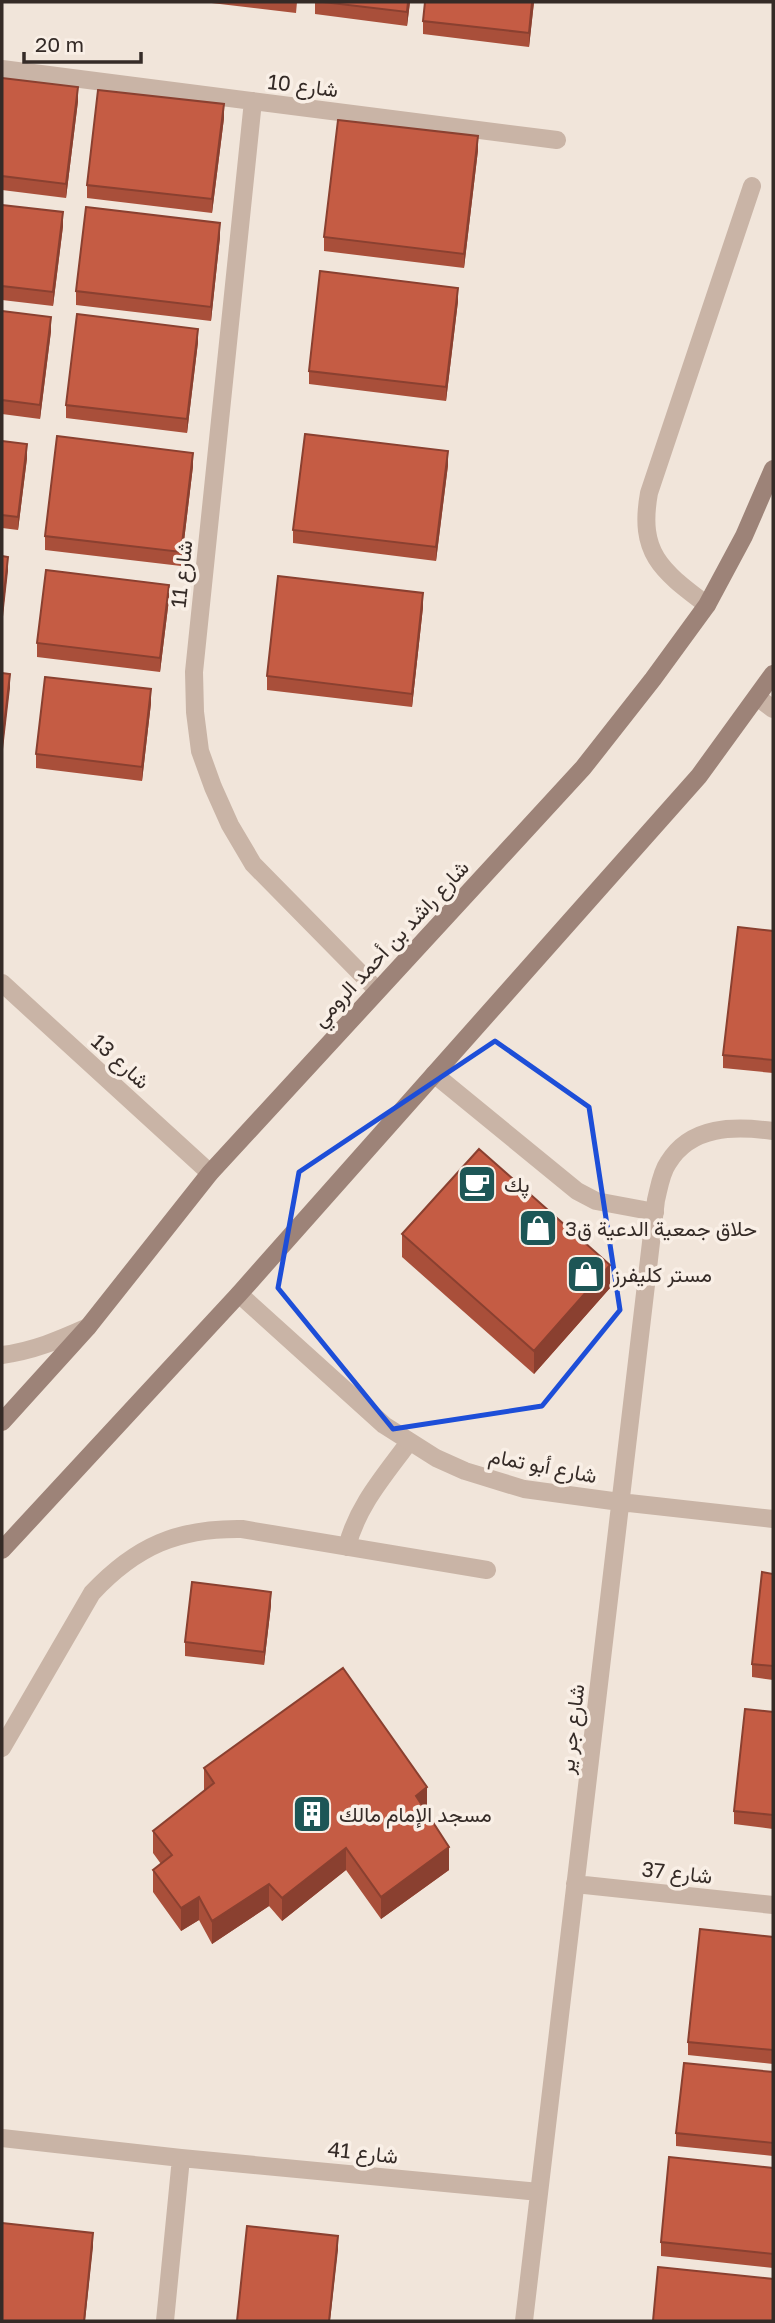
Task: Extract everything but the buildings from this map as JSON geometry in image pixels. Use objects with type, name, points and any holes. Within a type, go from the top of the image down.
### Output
[{"type":"street","name":"شارع 10","points":[[2,69],[557,140]]},
{"type":"street","name":"شارع 11","points":[[253,101],[194,672],[200,751],[230,825],[253,864],[377,990]]},
{"type":"street","points":[[707,605],[671,578],[659,564],[646,529],[646,511],[649,493],[752,186]]},
{"type":"street","name":"شارع راشد بن أحمد الرومي","points":[[2,1422],[88,1327],[209,1173],[583,768],[707,605],[744,536],[773,469]]},
{"type":"street","points":[[2,1550],[239,1294],[699,776],[773,674]]},
{"type":"street","points":[[757,697],[773,709]]},
{"type":"street","name":"شارع 13","points":[[2,983],[209,1173]]},
{"type":"street","points":[[434,1074],[578,1191],[596,1201],[655,1212]]},
{"type":"street","name":"شارع جر ير","points":[[524,2321],[660,1180],[667,1163],[694,1137],[719,1129],[747,1127],[773,1131]]},
{"type":"street","name":"شارع أبو تمام","points":[[239,1294],[384,1425],[446,1462],[494,1481],[524,1489],[773,1519]]},
{"type":"street","points":[[2,1355],[49,1345],[88,1327]]},
{"type":"street","points":[[347,1547],[362,1507],[409,1442]]},
{"type":"street","points":[[2,1748],[92,1593],[111,1572],[134,1555],[159,1542],[214,1528],[242,1529],[487,1570]]},
{"type":"street","name":"شارع 37","points":[[575,1884],[773,1905]]},
{"type":"street","name":"شارع 41","points":[[2,2138],[539,2192]]},
{"type":"street","points":[[165,2321],[181,2158]]},
{"type":"highlighted area","points":[[495,1041],[589,1107],[620,1310],[542,1406],[393,1429],[278,1288],[299,1172]]},
{"type":"place","name":"پك","points":[[477,1184]]},
{"type":"place","name":"حلاق جمعية الدعية ق3","points":[[538,1228]]},
{"type":"place","name":"مستر كليفرز","points":[[586,1274]]},
{"type":"place","name":"مسجد الإمام مالك","points":[[312,1814]]}]
